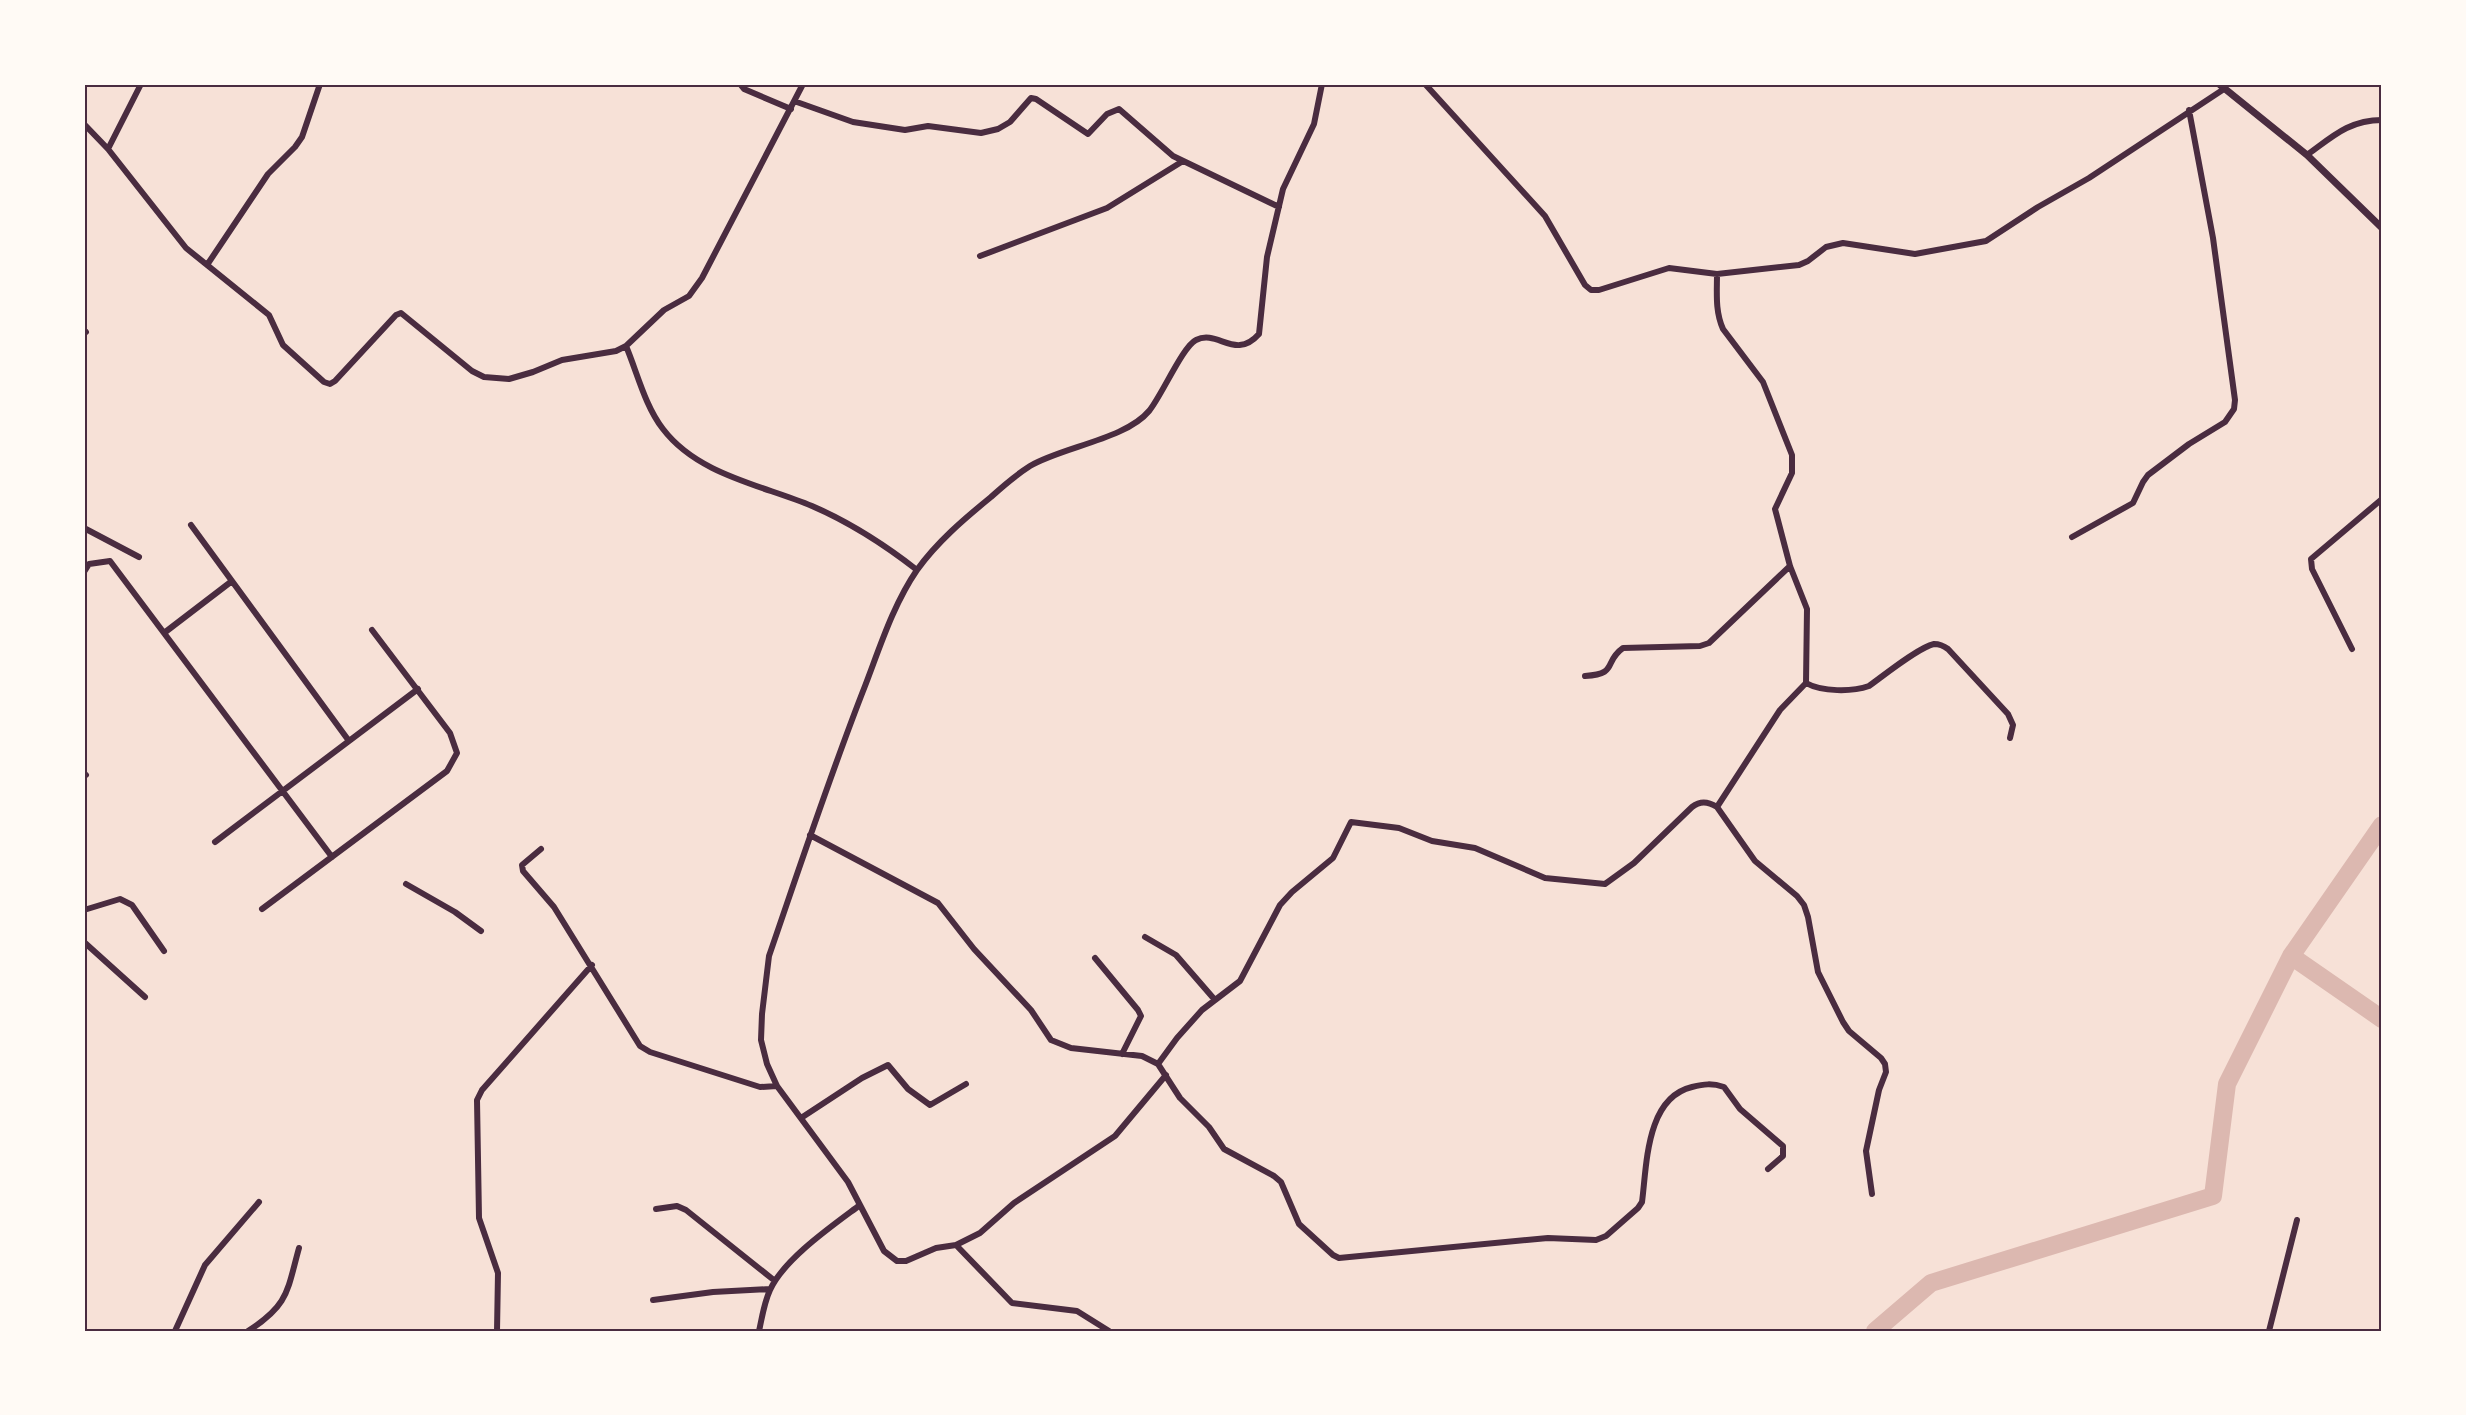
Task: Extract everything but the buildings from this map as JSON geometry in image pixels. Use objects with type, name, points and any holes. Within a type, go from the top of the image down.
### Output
[{"type":"street","points":[[108,149],[141,84]]},
{"type":"street","points":[[207,265],[268,174],[302,137],[320,84]]},
{"type":"street","points":[[740,84],[744,89],[791,109]]},
{"type":"street","points":[[84,124],[108,149],[176,237],[269,315],[283,345],[324,382],[330,384],[336,381],[396,315],[401,313],[472,371],[498,380],[533,372],[562,360],[616,351],[626,346],[664,310],[689,296],[696,288],[803,84]]},
{"type":"street","points":[[1166,1074],[1107,1142],[1014,1203],[980,1233],[956,1245],[936,1248],[906,1261],[897,1261],[884,1251],[848,1182],[777,1086],[767,1065],[761,1040],[764,984],[769,956],[850,725],[893,614],[917,570],[956,526],[1030,466],[1124,429],[1149,412],[1192,342],[1199,338],[1206,338],[1235,346],[1252,341],[1259,334],[1267,257],[1279,207],[1287,179],[1317,114],[1322,84]]},
{"type":"street","points":[[1425,84],[1545,216],[1585,285],[1592,290],[1599,290],[1669,268],[1717,274],[1799,265],[1834,244],[1843,243],[1915,254],[1986,241],[2038,207],[2089,178],[2221,86],[2307,155],[2382,228]]},
{"type":"street","points":[[794,101],[853,122],[905,130],[928,126],[981,133],[998,129],[1010,122],[1031,98],[1036,99],[1088,134],[1107,114],[1119,109],[1173,156],[1279,207]]},
{"type":"street","points":[[2072,537],[2133,503],[2148,475],[2189,444],[2225,422],[2234,409],[2235,400],[2213,237],[2189,110]]},
{"type":"street","points":[[2307,155],[2349,126],[2368,120],[2382,120]]},
{"type":"street","points":[[980,256],[1107,208],[1183,162]]},
{"type":"street","points":[[1716,807],[1780,710],[1806,683],[1807,609],[1790,566],[1775,509],[1792,473],[1792,455],[1762,382],[1723,329],[1716,309],[1717,274]]},
{"type":"street","points":[[626,346],[654,414],[663,429],[676,442],[724,475],[824,513],[881,543],[917,570]]},
{"type":"street","points":[[2352,649],[2312,569],[2311,559],[2382,499]]},
{"type":"street","points":[[191,525],[349,741]]},
{"type":"street","points":[[84,528],[139,557]]},
{"type":"street","points":[[84,572],[89,564],[110,561],[332,856]]},
{"type":"street","points":[[1586,676],[1606,672],[1617,652],[1623,648],[1700,646],[1709,643],[1717,638],[1790,566]]},
{"type":"street","points":[[164,633],[232,581]]},
{"type":"street","points":[[262,909],[447,771],[457,753],[450,734],[372,630]]},
{"type":"street","points":[[1806,683],[1815,687],[1860,689],[1869,686],[1922,650],[1934,644],[1941,645],[1948,649],[2008,714],[2013,725],[2010,738]]},
{"type":"street","points":[[215,842],[418,689]]},
{"type":"street","points":[[1158,1064],[1202,1010],[1240,981],[1280,905],[1333,858],[1351,822],[1399,828],[1432,841],[1475,848],[1545,878],[1605,884],[1634,863],[1696,804],[1709,802],[1716,807],[1755,861],[1797,896],[1804,905],[1818,972],[1849,1031],[1885,1064],[1887,1072],[1879,1090],[1866,1151],[1872,1194]]},
{"type":"street","points":[[810,835],[938,903],[974,949],[1032,1010],[1052,1040],[1071,1048],[1151,1059],[1158,1064],[1180,1098],[1209,1127],[1224,1149],[1281,1182],[1299,1224],[1332,1255],[1339,1258],[1548,1238],[1596,1240],[1606,1236],[1642,1202],[1651,1140],[1659,1115],[1672,1096],[1681,1089],[1706,1083],[1724,1087],[1740,1109],[1783,1146],[1784,1156],[1768,1169]]},
{"type":"street","points":[[541,849],[525,860],[522,865],[523,871],[554,907],[640,1046],[650,1052],[760,1087],[777,1086]]},
{"type":"street","points":[[406,885],[455,912],[481,931]]},
{"type":"street","points":[[84,910],[120,899],[126,901],[132,905],[164,951]]},
{"type":"street","points":[[1145,937],[1176,955],[1215,1000]]},
{"type":"street","points":[[84,942],[145,997]]},
{"type":"street","points":[[1095,958],[1141,1016],[1122,1054]]},
{"type":"street","points":[[497,1331],[498,1273],[479,1218],[477,1100],[482,1090],[592,965]]},
{"type":"street","points":[[801,1118],[862,1078],[888,1065],[908,1089],[930,1105],[966,1084]]},
{"type":"street","points":[[175,1331],[205,1265],[259,1202]]},
{"type":"street","points":[[759,1331],[770,1289],[775,1281],[809,1243],[860,1205]]},
{"type":"street","points":[[656,1209],[677,1206],[686,1210],[775,1281]]},
{"type":"street","points":[[2269,1331],[2297,1220]]},
{"type":"street","points":[[956,1245],[1012,1303],[1077,1311],[1109,1331]]},
{"type":"street","points":[[249,1331],[274,1313],[282,1303],[299,1248]]},
{"type":"street","points":[[653,1300],[712,1292],[770,1289]]},
{"type":"waterway","points":[[1875,1331],[1931,1283],[2213,1196],[2227,1084],[2291,956],[2382,825]]},
{"type":"waterway","points":[[2291,956],[2382,1019]]}]
